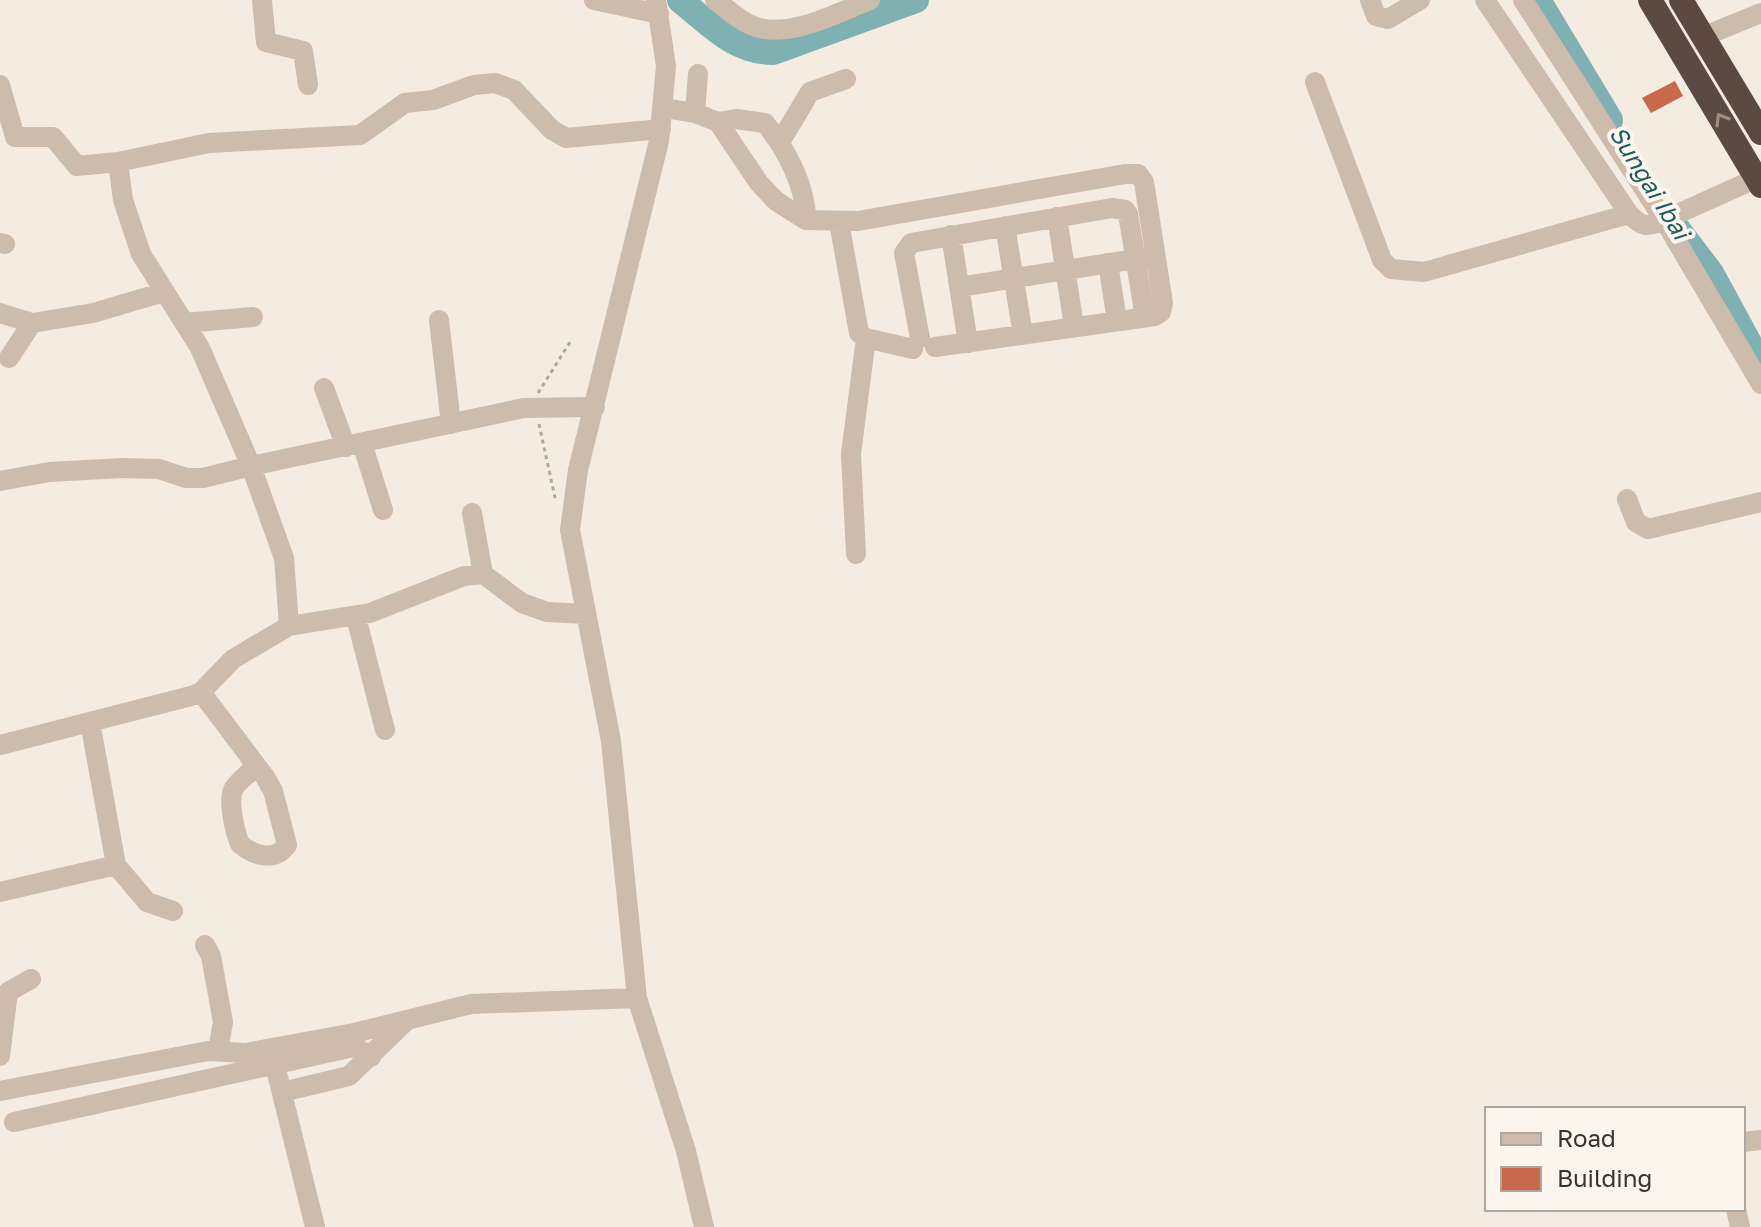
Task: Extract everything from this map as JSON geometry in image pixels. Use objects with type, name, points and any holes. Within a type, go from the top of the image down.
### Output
[{"type":"highway","points":[[1650,0],[1759,182]]},
{"type":"highway","points":[[1681,0],[1761,133]]},
{"type":"street","points":[[262,0],[266,42],[271,46],[303,51],[308,85]]},
{"type":"street","points":[[594,0],[657,7],[666,66],[661,129],[578,470],[570,530],[611,741],[637,998],[686,1151],[704,1227]]},
{"type":"street","points":[[715,0],[750,25],[768,30],[789,28],[870,0]]},
{"type":"street","points":[[1370,0],[1376,16],[1388,19],[1420,0]]},
{"type":"street","points":[[1485,0],[1629,214],[1641,226],[1650,227],[1719,195],[1759,182]]},
{"type":"street","points":[[1523,0],[1664,220],[1761,384]]},
{"type":"street","points":[[1702,37],[1761,13]]},
{"type":"street","points":[[695,113],[698,74]]},
{"type":"street","points":[[780,142],[810,92],[846,79]]},
{"type":"street","points":[[1315,82],[1382,260],[1391,269],[1424,272],[1629,214]]},
{"type":"street","points":[[0,85],[15,137],[53,137],[77,166],[118,162],[209,143],[360,135],[405,103],[433,100],[474,85],[495,83],[514,90],[552,130],[566,138],[661,129]]},
{"type":"street","points":[[664,108],[695,113],[718,122],[755,119],[765,123],[780,142],[806,201],[806,220]]},
{"type":"street","points":[[718,122],[759,183],[776,201],[806,220],[839,222],[1138,174],[1144,182],[1146,257]]},
{"type":"street","points":[[118,162],[132,233],[217,380],[251,466],[284,558],[289,626]]},
{"type":"street","points":[[839,222],[856,322],[859,333],[866,338],[923,345],[968,343],[1145,317],[1161,312],[1163,303],[1125,210],[1112,208],[951,235],[911,243],[904,253],[923,345]]},
{"type":"street","points":[[1057,217],[1074,326]]},
{"type":"street","points":[[1005,226],[1023,335]]},
{"type":"street","points":[[951,235],[968,343]]},
{"type":"street","points":[[959,287],[1146,257]]},
{"type":"street","points":[[1108,263],[1117,321]]},
{"type":"street","points":[[0,313],[32,323],[93,313],[164,292]]},
{"type":"street","points":[[184,323],[253,317]]},
{"type":"street","points":[[439,320],[451,424]]},
{"type":"street","points":[[9,358],[32,323]]},
{"type":"street","points":[[856,554],[851,454],[866,338]]},
{"type":"street","points":[[324,388],[383,510]]},
{"type":"street","points":[[0,481],[49,472],[123,468],[159,469],[186,478],[203,478],[536,407],[595,407]]},
{"type":"street","points":[[1627,499],[1636,522],[1648,529],[1761,502]]},
{"type":"street","points":[[472,513],[483,574]]},
{"type":"street","points":[[0,745],[201,692],[222,667],[289,626],[356,617],[464,576],[483,574],[522,603],[547,612],[585,614]]},
{"type":"street","points":[[356,617],[385,730]]},
{"type":"street","points":[[201,692],[256,765]]},
{"type":"street","points":[[90,722],[116,865],[147,902],[173,911]]},
{"type":"street","points":[[0,892],[116,865]]},
{"type":"street","points":[[205,945],[211,956],[223,1022],[218,1050]]},
{"type":"street","points":[[1,1043],[8,992],[31,979]]},
{"type":"street","points":[[14,1122],[360,1046],[406,1021],[471,1004],[637,998]]},
{"type":"street","points":[[0,1091],[218,1050],[246,1053],[360,1046],[406,1021]]},
{"type":"street","points":[[282,1092],[349,1076],[360,1046]]},
{"type":"street","points":[[275,1065],[315,1227]]},
{"type":"path","points":[[570,530],[553,496],[536,407],[542,384],[572,339]]},
{"type":"building","points":[[1675,81],[1683,96],[1651,113],[1642,98]]},
{"type":"waterway","name":"Sungai Ibai","points":[[680,0],[734,42],[759,51],[773,52],[916,0]]},
{"type":"waterway","name":"Sungai Ibai","points":[[1538,0],[1610,120]]},
{"type":"waterway","name":"Sungai Ibai","points":[[1670,219],[1711,273],[1761,365]]}]
